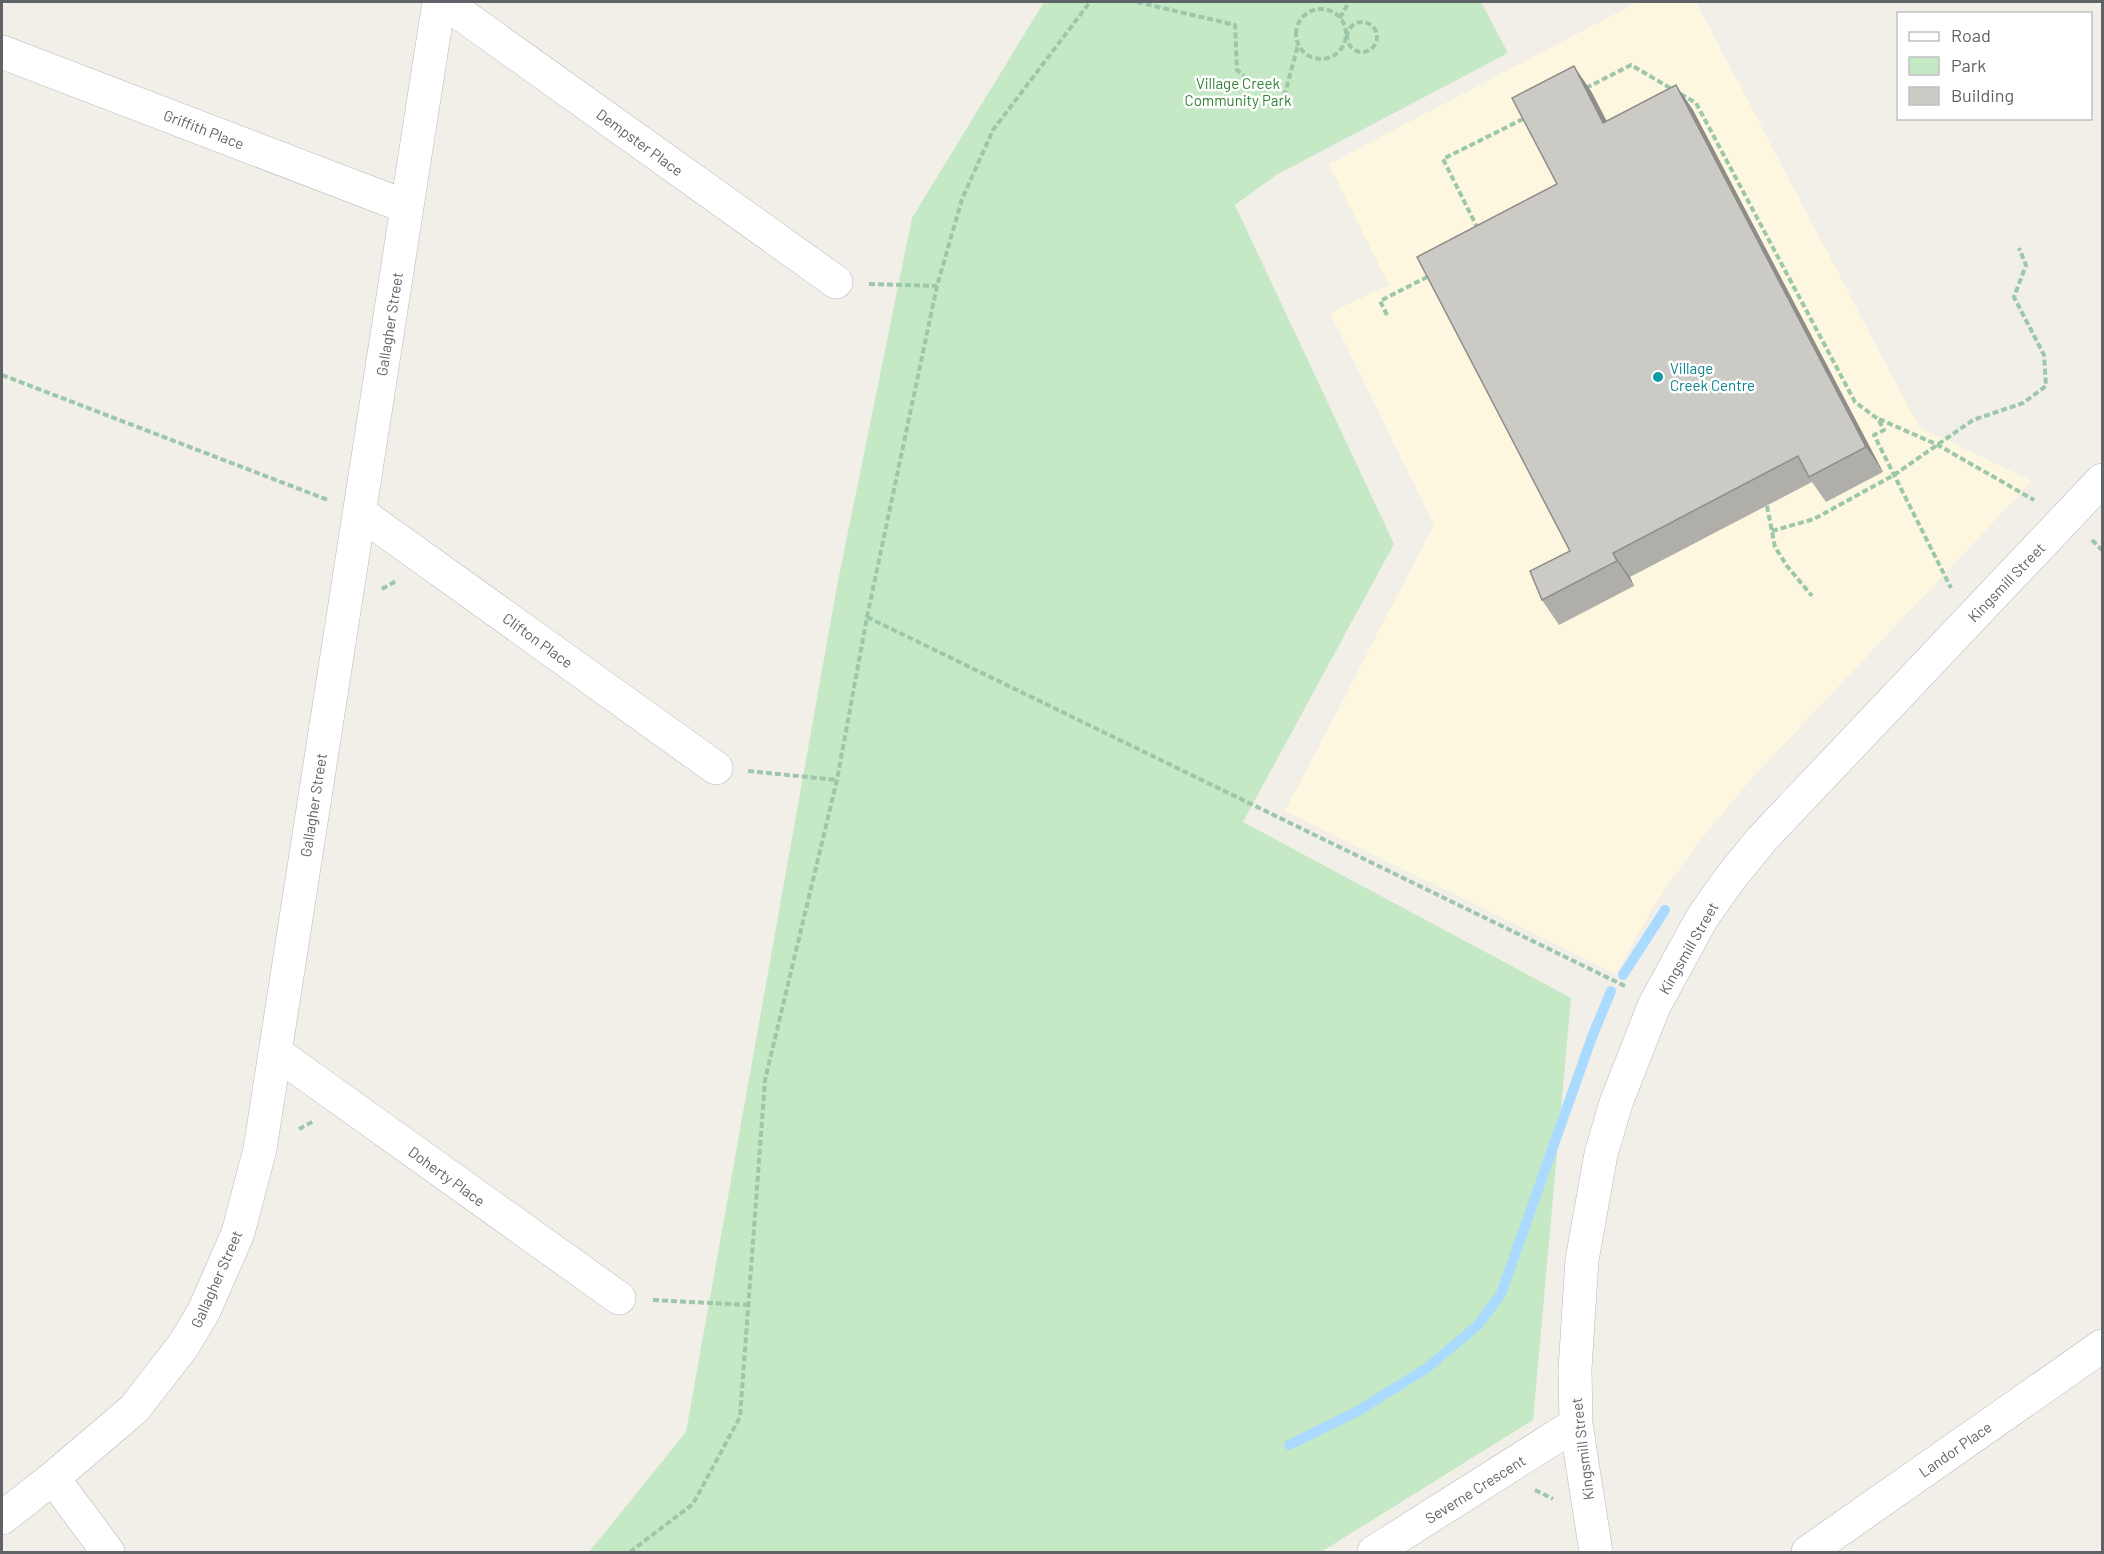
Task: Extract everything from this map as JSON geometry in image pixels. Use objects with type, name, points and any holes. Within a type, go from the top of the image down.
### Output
[{"type":"street","name":"Gallagher Street","points":[[2,1518],[134,1409],[183,1346],[204,1311],[238,1233],[260,1149],[439,2]]},
{"type":"street","name":"Dempster Place","points":[[444,2],[836,282]]},
{"type":"street","name":"Griffith Place","points":[[2,52],[407,207]]},
{"type":"street","name":"Kingsmill Street","points":[[1596,1552],[1576,1424],[1575,1370],[1582,1260],[1601,1154],[1616,1103],[1657,1001],[1702,918],[1762,839],[2103,480]]},
{"type":"street","name":"Clifton Place","points":[[359,512],[716,768]]},
{"type":"street","name":"Doherty Place","points":[[275,1052],[619,1298]]},
{"type":"street","name":"Landor Place","points":[[1808,1552],[2103,1346]]},
{"type":"street","name":"Severne Crescent","points":[[1374,1552],[1576,1424]]},
{"type":"street","points":[[53,1478],[108,1552]]},
{"type":"path","points":[[630,1552],[693,1504],[740,1417],[765,1080],[837,780],[867,616],[938,286],[962,199],[993,129],[1090,2]]},
{"type":"path","points":[[1137,2],[1235,25],[1237,70],[1281,108],[1298,45],[1296,29],[1300,21],[1312,11],[1329,10],[1340,18],[1345,27],[1346,36],[1347,41],[1353,50],[1363,52],[1372,48],[1377,39],[1375,28],[1362,21],[1349,27],[1346,36],[1340,50],[1334,56],[1326,59],[1310,57],[1298,45]]},
{"type":"path","points":[[1171,2],[1174,10]]},
{"type":"path","points":[[1340,18],[1349,2]]},
{"type":"path","points":[[1579,92],[1631,65],[1696,103],[1855,402],[1878,418],[1938,445],[2066,518],[2103,550]]},
{"type":"path","points":[[1483,237],[1443,159],[1527,118]]},
{"type":"path","points":[[1772,531],[1814,519],[1894,475],[1973,420],[2024,403],[2046,386],[2044,355],[2014,297],[2026,265],[2019,248]]},
{"type":"path","points":[[1387,315],[1380,301],[1434,274]]},
{"type":"path","points":[[836,282],[938,286]]},
{"type":"path","points":[[2,375],[359,512]]},
{"type":"path","points":[[1878,418],[1884,430],[1874,435],[1951,589]]},
{"type":"path","points":[[1767,506],[1775,546],[1787,566],[1812,596]]},
{"type":"path","points":[[867,616],[1657,1001]]},
{"type":"path","points":[[716,768],[837,780]]},
{"type":"path","points":[[619,1298],[748,1305]]},
{"type":"path","points":[[1532,1489],[1563,1503]]},
{"type":"shaded area","points":[[1638,2],[1696,2],[1919,427],[2032,481],[1752,778],[1696,845],[1652,909],[1616,974],[1285,811],[1434,525],[1330,313],[1389,285],[1329,164]]},
{"type":"green space","name":"Village Creek Community Park","points":[[1044,2],[1481,2],[1508,53],[1276,175],[1235,205],[1394,544],[1243,822],[1571,998],[1533,1420],[1321,1552],[589,1552],[686,1432],[837,586],[912,218]]},
{"type":"building","name":"Village Creek Centre","points":[[1574,66],[1603,123],[1676,85],[1866,447],[1809,477],[1798,456],[1613,553],[1617,561],[1542,600],[1530,571],[1570,551],[1417,257],[1557,184],[1512,98]]},
{"type":"waterway","points":[[1623,975],[1665,910]]},
{"type":"waterway","points":[[1289,1445],[1358,1411],[1427,1368],[1478,1325],[1501,1294],[1592,1037],[1611,991]]},
{"type":"place","name":"Village Creek Centre","points":[[1658,377]]}]
